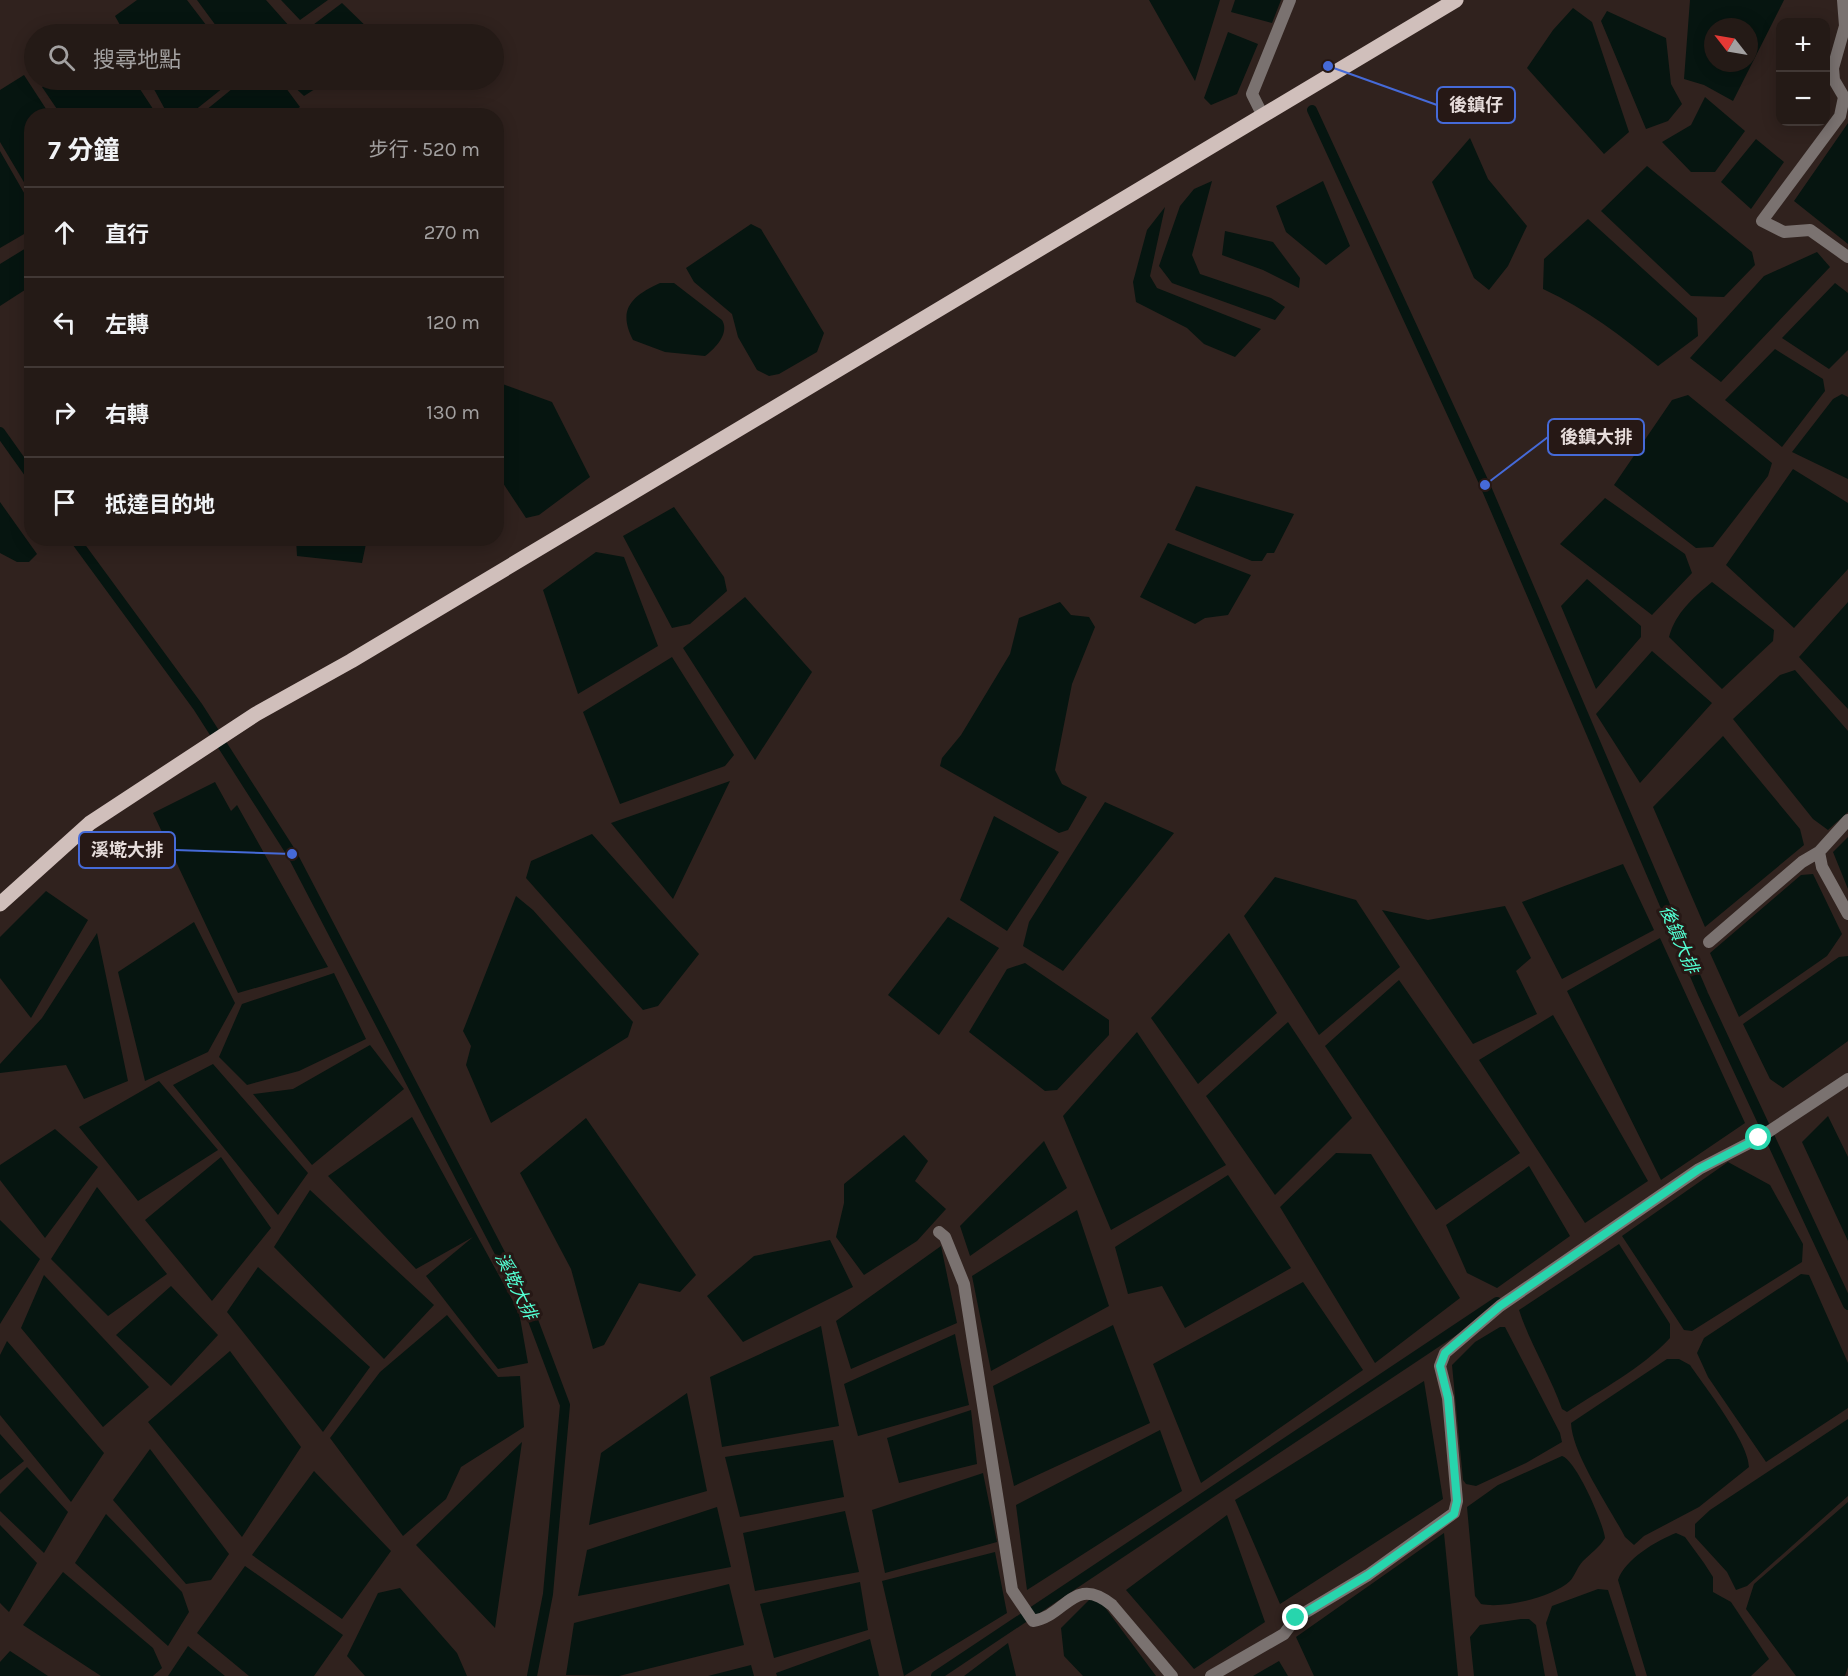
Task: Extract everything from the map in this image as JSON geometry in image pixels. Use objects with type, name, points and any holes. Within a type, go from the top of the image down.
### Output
[{"type":"main road","points":[[0,904],[90,823],[216,738],[351,661],[1456,0]]},
{"type":"street","points":[[1263,116],[1252,94],[1290,0]]},
{"type":"street","points":[[1843,0],[1845,26],[1833,68],[1834,80],[1844,97],[1840,116],[1762,221],[1784,232],[1810,230],[1848,257]]},
{"type":"street","points":[[1709,942],[1802,862],[1819,852],[1848,820]]},
{"type":"street","points":[[1819,852],[1822,867],[1848,914]]},
{"type":"street","points":[[1211,1676],[1284,1634],[1296,1618],[1368,1575],[1454,1514],[1457,1501],[1448,1398],[1440,1366],[1445,1353],[1455,1342],[1500,1306],[1699,1169],[1759,1138],[1848,1079]]},
{"type":"street","points":[[939,1232],[945,1237],[964,1284],[1012,1590],[1029,1616],[1084,1594],[1101,1596],[1112,1605],[1172,1676]]},
{"type":"shaded area","points":[[137,0],[187,0],[205,24],[119,24],[115,16]]},
{"type":"shaded area","points":[[197,0],[266,0],[287,24],[215,24]]},
{"type":"shaded area","points":[[281,0],[328,0],[300,20]]},
{"type":"shaded area","points":[[1149,0],[1220,0],[1195,81]]},
{"type":"shaded area","points":[[1235,0],[1281,0],[1272,23],[1231,12]]},
{"type":"shaded area","points":[[1690,0],[1784,0],[1758,51],[1758,18],[1704,18],[1704,72],[1748,72],[1733,101],[1704,85],[1684,79]]},
{"type":"shaded area","points":[[342,3],[364,24],[314,24]]},
{"type":"shaded area","points":[[1573,8],[1592,22],[1629,132],[1604,154],[1527,68],[1553,30]]},
{"type":"shaded area","points":[[1607,11],[1666,38],[1671,84],[1682,104],[1668,121],[1646,129],[1601,21]]},
{"type":"shaded area","points":[[1228,32],[1258,44],[1237,94],[1211,105],[1204,98]]},
{"type":"shaded area","points":[[24,75],[24,90],[34,90],[45,108],[24,108],[24,182],[0,142],[0,90]]},
{"type":"shaded area","points":[[44,90],[141,90],[152,108],[56,108]]},
{"type":"shaded area","points":[[154,90],[220,90],[198,108],[164,108]]},
{"type":"shaded area","points":[[231,90],[287,90],[300,107],[298,108],[209,108]]},
{"type":"shaded area","points":[[298,90],[313,90],[304,96]]},
{"type":"shaded area","points":[[1705,97],[1745,131],[1715,172],[1691,172],[1662,142],[1691,125]]},
{"type":"shaded area","points":[[1848,123],[1848,244],[1794,201]]},
{"type":"shaded area","points":[[1470,138],[1488,179],[1527,226],[1508,266],[1489,290],[1474,278],[1432,182]]},
{"type":"shaded area","points":[[1756,139],[1784,162],[1751,209],[1721,182]]},
{"type":"shaded area","points":[[0,151],[24,193],[24,234],[0,248]]},
{"type":"shaded area","points":[[1647,166],[1752,252],[1755,265],[1724,297],[1691,296],[1601,211]]},
{"type":"shaded area","points":[[1212,181],[1192,255],[1200,274],[1271,298],[1285,307],[1275,320],[1172,283],[1159,266],[1180,206],[1194,189]]},
{"type":"shaded area","points":[[1323,181],[1350,246],[1326,265],[1286,232],[1276,206]]},
{"type":"shaded area","points":[[1165,207],[1150,276],[1157,288],[1261,329],[1235,357],[1204,344],[1187,328],[1136,302],[1133,282],[1147,230]]},
{"type":"shaded area","points":[[1588,219],[1697,318],[1698,336],[1658,366],[1603,324],[1543,289],[1544,259]]},
{"type":"shaded area","points":[[751,224],[761,229],[824,333],[817,352],[779,374],[769,376],[757,370],[738,337],[732,314],[694,282],[686,268]]},
{"type":"shaded area","points":[[1225,231],[1273,242],[1300,278],[1299,288],[1263,270],[1222,255]]},
{"type":"shaded area","points":[[24,249],[24,291],[0,306],[0,264]]},
{"type":"shaded area","points":[[1817,252],[1830,267],[1721,382],[1690,358],[1764,276]]},
{"type":"shaded area","points":[[660,283],[674,283],[722,320],[723,335],[717,345],[705,356],[665,352],[633,340],[627,320],[630,305],[642,293]]},
{"type":"shaded area","points":[[1835,283],[1848,293],[1848,350],[1829,369],[1782,338]]},
{"type":"shaded area","points":[[1775,349],[1823,379],[1825,391],[1782,447],[1725,400]]},
{"type":"shaded area","points":[[504,385],[552,402],[590,477],[539,515],[526,518],[504,485]]},
{"type":"shaded area","points":[[1842,394],[1848,397],[1848,479],[1792,452],[1833,399]]},
{"type":"shaded area","points":[[1688,395],[1772,463],[1768,476],[1713,547],[1696,548],[1614,485],[1672,400]]},
{"type":"shaded area","points":[[1793,469],[1848,503],[1848,569],[1794,628],[1726,565]]},
{"type":"shaded area","points":[[1196,486],[1294,514],[1274,553],[1267,553],[1262,561],[1252,561],[1175,530]]},
{"type":"shaded area","points":[[1605,498],[1685,554],[1692,573],[1652,615],[1560,544]]},
{"type":"shaded area","points":[[0,502],[24,536],[24,546],[31,546],[37,554],[29,562],[17,562],[0,553]]},
{"type":"shaded area","points":[[674,507],[724,577],[727,591],[690,624],[672,628],[623,536]]},
{"type":"shaded area","points":[[1168,543],[1251,575],[1228,615],[1205,618],[1195,624],[1140,597]]},
{"type":"shaded area","points":[[296,546],[366,546],[362,563],[297,556]]},
{"type":"shaded area","points":[[596,552],[624,557],[658,646],[578,694],[543,590]]},
{"type":"shaded area","points":[[1587,579],[1641,626],[1641,637],[1596,689],[1561,606]]},
{"type":"shaded area","points":[[1712,582],[1774,630],[1773,641],[1722,689],[1669,637],[1681,613]]},
{"type":"shaded area","points":[[745,597],[812,672],[755,760],[683,648]]},
{"type":"shaded area","points":[[1060,602],[1071,615],[1089,617],[1095,627],[1072,684],[1055,770],[1062,784],[1087,797],[1068,830],[1059,833],[940,766],[942,758],[961,735],[1010,654],[1019,618]]},
{"type":"shaded area","points":[[1848,602],[1848,709],[1799,657]]},
{"type":"shaded area","points":[[1652,651],[1712,703],[1640,783],[1596,714]]},
{"type":"shaded area","points":[[672,657],[734,755],[725,766],[620,804],[583,712]]},
{"type":"shaded area","points":[[1795,670],[1848,731],[1848,812],[1828,830],[1813,819],[1733,719],[1780,675]]},
{"type":"shaded area","points":[[1723,736],[1800,829],[1804,845],[1705,927],[1653,807]]},
{"type":"shaded area","points":[[730,781],[673,899],[611,823]]},
{"type":"shaded area","points":[[215,782],[231,811],[237,805],[328,967],[238,993],[153,813]]},
{"type":"shaded area","points":[[1105,802],[1174,833],[1063,971],[1023,946],[1029,922]]},
{"type":"shaded area","points":[[994,816],[1059,852],[1007,931],[960,900]]},
{"type":"shaded area","points":[[592,834],[699,954],[658,1006],[643,1010],[526,878],[531,861]]},
{"type":"shaded area","points":[[1848,837],[1848,889],[1833,852]]},
{"type":"shaded area","points":[[1623,864],[1654,930],[1562,979],[1522,902]]},
{"type":"shaded area","points":[[1813,874],[1842,934],[1827,956],[1739,1017],[1710,953],[1801,875]]},
{"type":"shaded area","points":[[1275,877],[1356,900],[1400,967],[1319,1035],[1244,916]]},
{"type":"shaded area","points":[[46,891],[88,920],[31,1018],[0,978],[0,937]]},
{"type":"shaded area","points":[[516,896],[533,910],[633,1022],[628,1037],[491,1123],[466,1065],[471,1046],[463,1031]]},
{"type":"shaded area","points":[[1505,906],[1531,958],[1516,971],[1537,1014],[1473,1044],[1382,910],[1428,920]]},
{"type":"shaded area","points":[[948,917],[999,948],[939,1035],[888,995]]},
{"type":"shaded area","points":[[194,922],[235,1003],[208,1052],[145,1081],[118,972]]},
{"type":"shaded area","points":[[97,933],[128,1081],[84,1099],[66,1065],[0,1073],[0,1064],[42,1018]]},
{"type":"shaded area","points":[[1229,933],[1277,1013],[1198,1084],[1151,1018]]},
{"type":"shaded area","points":[[1660,938],[1745,1123],[1661,1180],[1567,991]]},
{"type":"shaded area","points":[[1848,956],[1848,1041],[1783,1088],[1770,1079],[1743,1024],[1839,957]]},
{"type":"shaded area","points":[[1025,963],[1109,1020],[1109,1035],[1057,1090],[1045,1091],[969,1032],[1007,969]]},
{"type":"shaded area","points":[[334,973],[366,1039],[299,1071],[247,1085],[219,1057],[242,1004]]},
{"type":"shaded area","points":[[1399,980],[1520,1153],[1436,1210],[1325,1046]]},
{"type":"shaded area","points":[[1553,1015],[1648,1181],[1585,1223],[1479,1060]]},
{"type":"shaded area","points":[[1288,1022],[1352,1118],[1275,1195],[1206,1096]]},
{"type":"shaded area","points":[[1137,1032],[1226,1165],[1111,1230],[1063,1116]]},
{"type":"shaded area","points":[[370,1045],[404,1089],[312,1165],[253,1094],[293,1089]]},
{"type":"shaded area","points":[[213,1064],[308,1173],[278,1215],[173,1085]]},
{"type":"shaded area","points":[[159,1081],[218,1150],[138,1201],[79,1127]]},
{"type":"shaded area","points":[[1828,1116],[1848,1157],[1848,1241],[1802,1142]]},
{"type":"shaded area","points":[[412,1117],[519,1312],[528,1363],[498,1369],[426,1276],[473,1237],[416,1269],[328,1176]]},
{"type":"shaded area","points":[[586,1118],[696,1275],[680,1292],[639,1283],[604,1345],[593,1349],[571,1269],[520,1173]]},
{"type":"shaded area","points":[[55,1129],[98,1167],[45,1238],[0,1180],[0,1165]]},
{"type":"shaded area","points":[[904,1135],[928,1161],[915,1181],[946,1209],[917,1241],[864,1275],[836,1237],[844,1203],[844,1184]]},
{"type":"shaded area","points":[[1044,1141],[1067,1188],[970,1256],[960,1226]]},
{"type":"shaded area","points":[[1336,1153],[1371,1154],[1460,1298],[1375,1363],[1280,1207]]},
{"type":"shaded area","points":[[221,1157],[271,1228],[212,1301],[145,1220]]},
{"type":"shaded area","points":[[1728,1162],[1770,1185],[1803,1244],[1802,1262],[1692,1331],[1684,1330],[1622,1236]]},
{"type":"shaded area","points":[[1529,1166],[1570,1236],[1497,1288],[1467,1273],[1446,1225]]},
{"type":"shaded area","points":[[1228,1175],[1291,1268],[1185,1328],[1162,1286],[1128,1294],[1115,1247]]},
{"type":"shaded area","points":[[97,1187],[167,1274],[108,1316],[51,1259]]},
{"type":"shaded area","points":[[310,1190],[434,1305],[384,1359],[274,1247]]},
{"type":"shaded area","points":[[1077,1210],[1109,1306],[991,1371],[972,1276]]},
{"type":"shaded area","points":[[0,1220],[40,1259],[0,1324]]},
{"type":"shaded area","points":[[830,1240],[853,1287],[743,1342],[707,1296],[754,1256]]},
{"type":"shaded area","points":[[1619,1244],[1670,1324],[1670,1338],[1634,1369],[1567,1412],[1562,1409],[1519,1310]]},
{"type":"shaded area","points":[[941,1246],[957,1323],[851,1369],[836,1321]]},
{"type":"shaded area","points":[[258,1267],[370,1367],[323,1432],[227,1312]]},
{"type":"shaded area","points":[[1801,1274],[1809,1275],[1848,1363],[1848,1408],[1766,1462],[1708,1377],[1697,1353],[1704,1338]]},
{"type":"shaded area","points":[[44,1275],[149,1387],[103,1427],[21,1328]]},
{"type":"shaded area","points":[[1303,1282],[1363,1370],[1201,1483],[1153,1364]]},
{"type":"shaded area","points":[[171,1286],[218,1335],[171,1386],[116,1335]]},
{"type":"shaded area","points":[[447,1315],[498,1377],[520,1376],[524,1427],[461,1467],[446,1499],[403,1536],[330,1438],[380,1372]]},
{"type":"shaded area","points":[[1113,1325],[1150,1423],[1014,1486],[993,1386]]},
{"type":"shaded area","points":[[821,1326],[839,1426],[722,1447],[710,1377]]},
{"type":"shaded area","points":[[1500,1327],[1505,1327],[1560,1433],[1562,1442],[1526,1463],[1476,1486],[1466,1484],[1463,1480],[1452,1365],[1475,1342]]},
{"type":"shaded area","points":[[955,1334],[969,1405],[858,1436],[844,1384]]},
{"type":"shaded area","points":[[7,1341],[104,1453],[71,1502],[0,1415],[0,1355]]},
{"type":"shaded area","points":[[230,1351],[301,1447],[242,1537],[148,1422]]},
{"type":"shaded area","points":[[1667,1359],[1679,1359],[1690,1365],[1734,1430],[1742,1444],[1749,1467],[1699,1507],[1644,1536],[1634,1545],[1625,1537],[1593,1481],[1578,1450],[1571,1423]]},
{"type":"shaded area","points":[[1424,1381],[1443,1499],[1280,1604],[1235,1500]]},
{"type":"shaded area","points":[[687,1393],[707,1491],[589,1525],[601,1453]]},
{"type":"shaded area","points":[[971,1410],[977,1464],[899,1483],[887,1438]]},
{"type":"shaded area","points":[[1848,1419],[1848,1496],[1747,1586],[1736,1590],[1727,1572],[1695,1537],[1695,1524],[1710,1510]]},
{"type":"shaded area","points":[[1160,1430],[1182,1491],[1027,1590],[1016,1505]]},
{"type":"shaded area","points":[[0,1434],[24,1461],[0,1480]]},
{"type":"shaded area","points":[[833,1440],[844,1497],[740,1517],[725,1457]]},
{"type":"shaded area","points":[[522,1442],[495,1628],[416,1545]]},
{"type":"shaded area","points":[[150,1449],[229,1554],[211,1580],[186,1584],[113,1500]]},
{"type":"shaded area","points":[[1562,1456],[1568,1460],[1581,1479],[1594,1506],[1605,1538],[1598,1548],[1581,1563],[1570,1581],[1562,1587],[1540,1597],[1515,1603],[1481,1604],[1475,1596],[1467,1507],[1498,1485]]},
{"type":"shaded area","points":[[27,1467],[68,1512],[44,1553],[0,1511],[0,1494]]},
{"type":"shaded area","points":[[314,1471],[391,1551],[342,1619],[252,1555]]},
{"type":"shaded area","points":[[983,1473],[997,1542],[885,1573],[872,1510]]},
{"type":"shaded area","points":[[1848,1502],[1848,1667],[1845,1676],[1796,1676],[1746,1609],[1754,1584]]},
{"type":"shaded area","points":[[717,1507],[731,1567],[578,1596],[587,1550]]},
{"type":"shaded area","points":[[845,1511],[859,1572],[755,1591],[743,1533]]},
{"type":"shaded area","points":[[106,1514],[182,1592],[189,1612],[168,1646],[75,1563]]},
{"type":"shaded area","points":[[1227,1515],[1265,1622],[1194,1669],[1126,1590]]},
{"type":"shaded area","points":[[0,1525],[37,1563],[9,1612],[0,1603]]},
{"type":"shaded area","points":[[1444,1533],[1458,1676],[1314,1676],[1296,1637]]},
{"type":"shaded area","points":[[1676,1533],[1685,1537],[1713,1577],[1713,1592],[1731,1602],[1769,1659],[1751,1676],[1647,1676],[1618,1580],[1634,1558],[1659,1541]]},
{"type":"shaded area","points":[[995,1552],[1007,1613],[904,1676],[882,1581]]},
{"type":"shaded area","points":[[245,1566],[343,1635],[314,1676],[249,1676],[197,1633]]},
{"type":"shaded area","points":[[63,1572],[153,1648],[162,1668],[153,1676],[101,1676],[23,1625]]},
{"type":"shaded area","points":[[860,1582],[868,1630],[774,1658],[760,1604]]},
{"type":"shaded area","points":[[729,1584],[744,1645],[619,1676],[566,1675],[574,1623]]},
{"type":"shaded area","points":[[400,1588],[457,1653],[467,1676],[365,1676],[347,1656],[378,1593]]},
{"type":"shaded area","points":[[1598,1589],[1608,1590],[1636,1676],[1558,1676],[1546,1623],[1552,1606]]},
{"type":"shaded area","points":[[1095,1594],[1156,1676],[1083,1676],[1064,1656],[1061,1628]]},
{"type":"shaded area","points":[[1529,1619],[1536,1625],[1545,1676],[1474,1676],[1470,1637],[1480,1625]]},
{"type":"shaded area","points":[[870,1639],[879,1676],[777,1676],[776,1673]]},
{"type":"shaded area","points":[[1008,1643],[1016,1676],[964,1676]]},
{"type":"shaded area","points":[[188,1646],[225,1676],[168,1676]]},
{"type":"shaded area","points":[[10,1651],[48,1676],[0,1676],[0,1662]]},
{"type":"shaded area","points":[[1279,1661],[1288,1676],[1253,1676]]},
{"type":"shaded area","points":[[751,1665],[754,1676],[708,1676]]},
{"type":"waterway","name":"後鎮大排","points":[[1312,110],[1485,485],[1703,994],[1848,1305]]},
{"type":"waterway","name":"溪墘大排","points":[[0,432],[24,466]]},
{"type":"waterway","name":"溪墘大排","points":[[80,546],[198,707],[292,854],[528,1307],[565,1405],[548,1594],[532,1676]]},
{"type":"waterway","points":[[936,1676],[1497,1302]]},
{"type":"place","name":"後鎮仔","points":[[1328,66]]},
{"type":"place","name":"後鎮大排","points":[[1485,485]]},
{"type":"place","name":"溪墘大排","points":[[292,854]]},
{"type":"route","points":[[1296,1618],[1368,1575],[1454,1514],[1457,1501],[1448,1398],[1440,1366],[1441,1359],[1455,1342],[1500,1306],[1699,1169],[1759,1138]]}]
